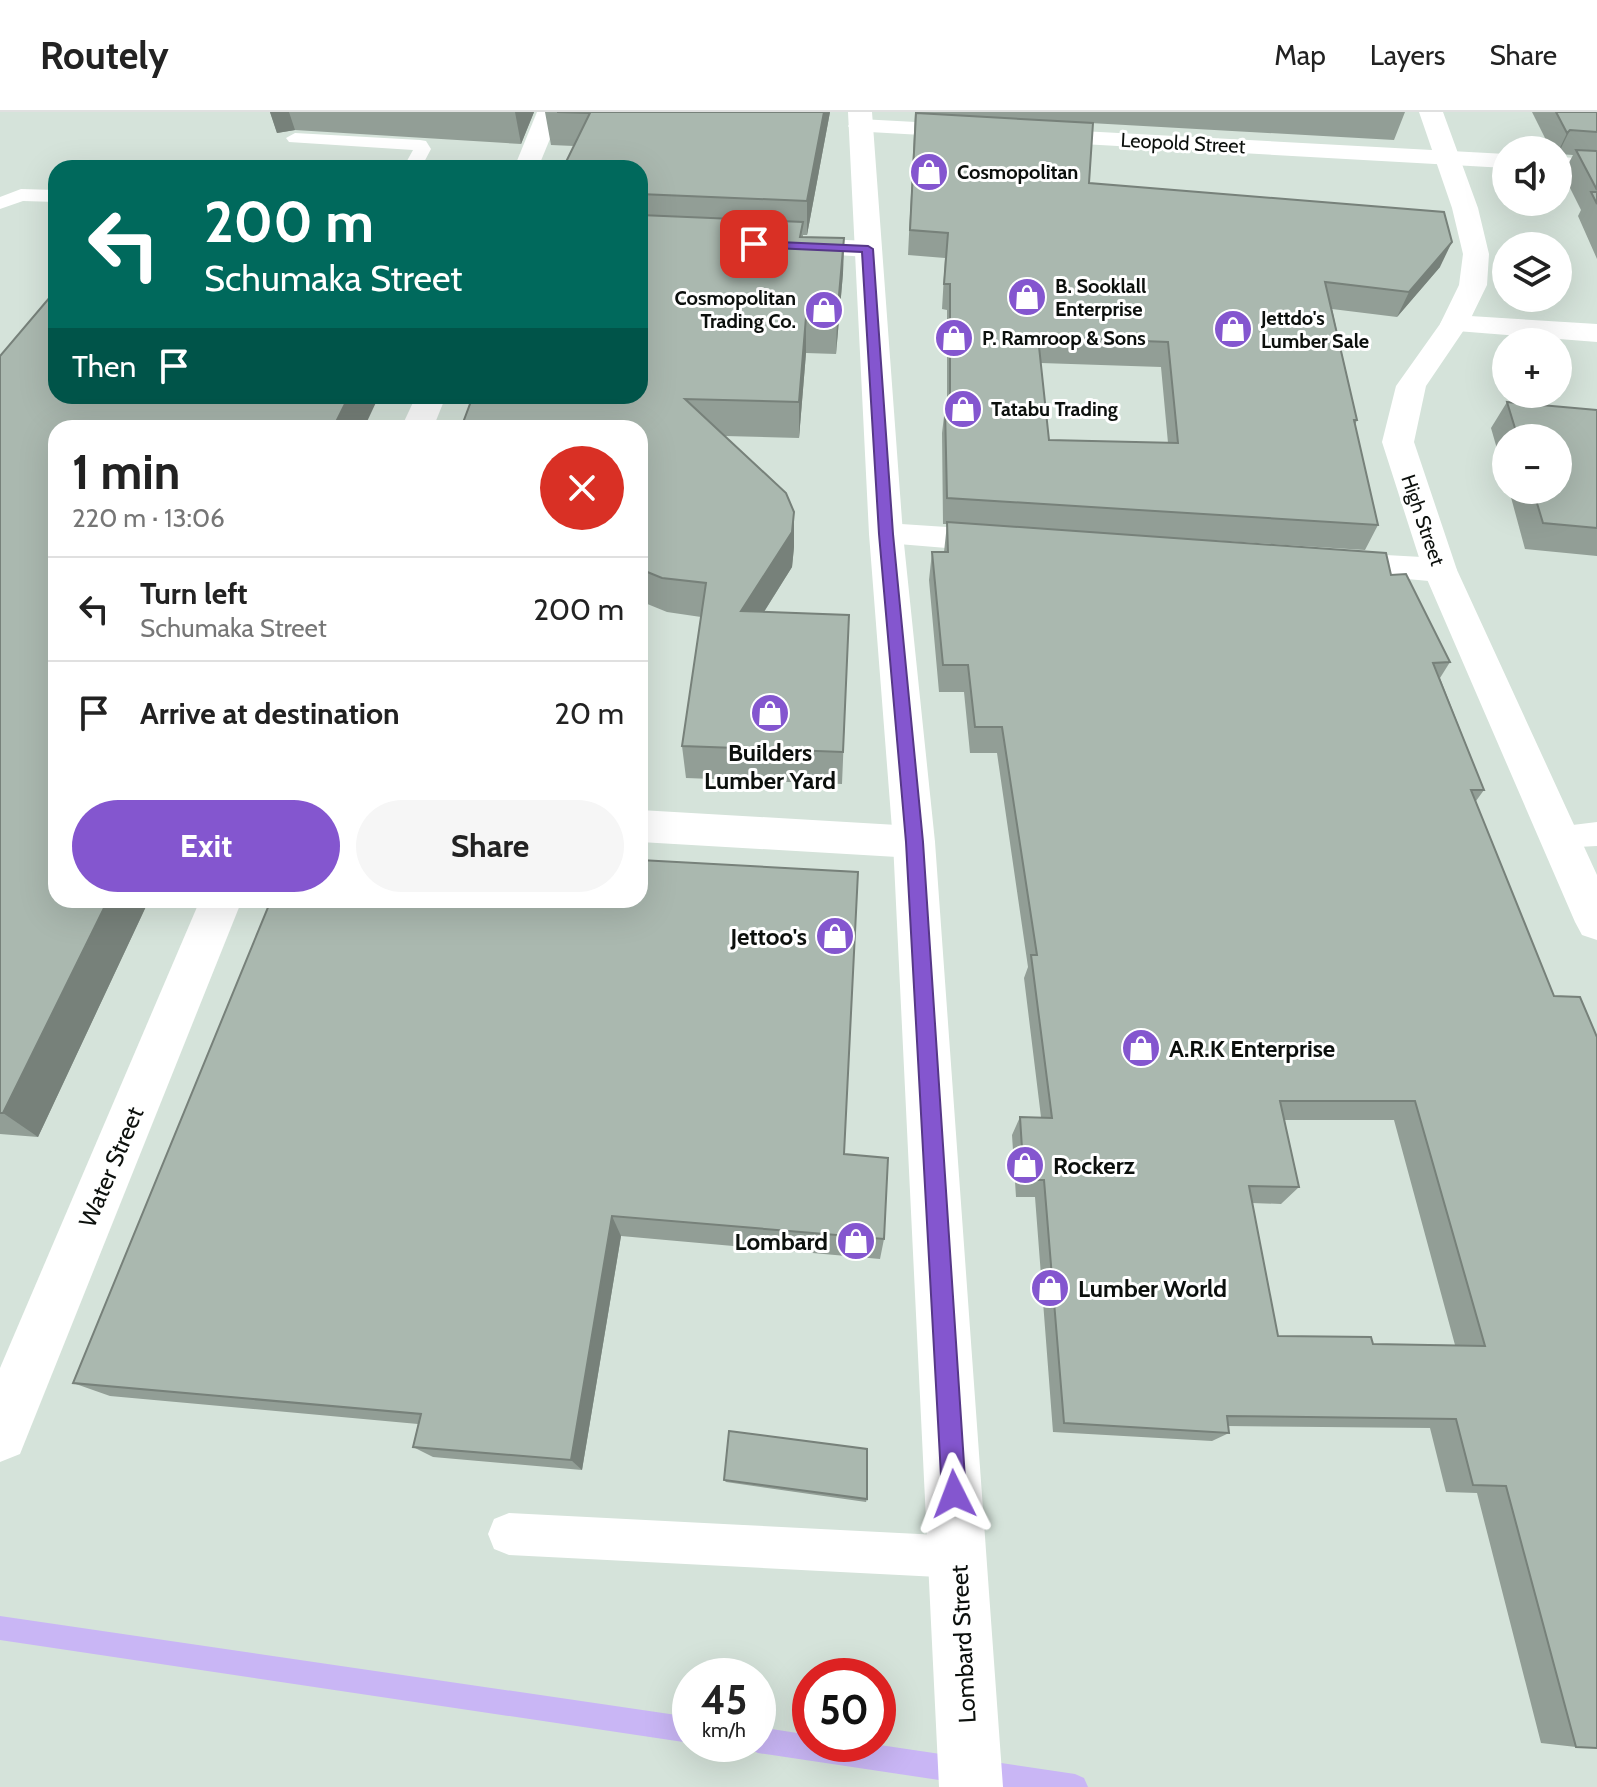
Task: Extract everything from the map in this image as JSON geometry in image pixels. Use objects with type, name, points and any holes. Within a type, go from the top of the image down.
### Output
[{"type":"main road","points":[[529,160],[549,112]]},
{"type":"main road","name":"High Street","points":[[1431,112],[1476,254],[1473,285],[1454,324],[1411,386],[1398,442],[1440,570],[1578,835],[1597,922]]},
{"type":"main road","name":"Leopold Street","points":[[860,119],[1492,160]]},
{"type":"main road","name":"Lombard Street","points":[[860,119],[886,534],[914,842],[971,1787]]},
{"type":"main road","points":[[1572,165],[1597,166]]},
{"type":"main road","points":[[761,244],[868,249]]},
{"type":"main road","points":[[1454,324],[1597,333]]},
{"type":"main road","points":[[886,534],[1044,544]]},
{"type":"main road","points":[[1298,561],[1440,570]]},
{"type":"main road","points":[[648,826],[914,842]]},
{"type":"main road","name":"Water Street","points":[[0,1434],[218,908]]},
{"type":"lane","points":[[295,138],[420,145],[422,149],[416,160]]},
{"type":"lane","points":[[0,203],[21,195],[48,196]]},
{"type":"lane","points":[[509,1534],[958,1557]]},
{"type":"building","points":[[557,112],[824,112],[807,201],[648,194],[648,160],[567,160],[590,113]]},
{"type":"building","points":[[1556,112],[1597,112],[1597,132],[1570,130],[1567,133]]},
{"type":"building","points":[[916,113],[1093,123],[1089,183],[1444,212],[1452,242],[1409,292],[1325,282],[1378,525],[947,498],[945,408],[950,408],[950,284],[944,284],[948,233],[910,230]],"holes":[[[1038,337],[1168,342],[1178,443],[1049,440]]]},
{"type":"building","points":[[1576,150],[1597,151],[1597,190]]},
{"type":"building","points":[[648,215],[803,222],[800,237],[844,238],[837,318],[806,317],[799,402],[685,399],[786,493],[794,512],[792,532],[741,611],[849,615],[843,752],[682,746],[706,583],[662,578],[648,572],[648,420],[464,420],[470,404],[648,404]]},
{"type":"building","points":[[48,299],[48,404],[345,404],[337,420],[48,420],[48,908],[104,908],[3,1113],[0,1113],[0,356]]},
{"type":"building","points":[[1509,408],[1597,410],[1597,528],[1543,523],[1537,504],[1572,504],[1572,424],[1514,424]]},
{"type":"building","points":[[947,522],[1386,553],[1391,575],[1406,574],[1450,662],[1433,663],[1484,790],[1471,790],[1554,996],[1580,997],[1597,1037],[1597,1748],[1576,1747],[1506,1486],[1473,1485],[1456,1419],[1227,1416],[1229,1433],[1064,1423],[1044,1180],[1024,1180],[1020,1117],[1052,1118],[1031,955],[1037,955],[1002,727],[975,727],[968,665],[943,665],[932,552],[948,552]],"holes":[[[1280,1101],[1415,1101],[1485,1346],[1373,1344],[1371,1337],[1278,1336],[1249,1186],[1299,1187]]]},
{"type":"building","points":[[648,860],[858,872],[844,1154],[888,1158],[884,1239],[612,1216],[571,1460],[413,1447],[421,1414],[73,1383],[268,908],[648,908]]},
{"type":"building","points":[[729,1431],[867,1449],[867,1499],[724,1480]]},
{"type":"waterway","points":[[0,1628],[672,1727]]},
{"type":"waterway","points":[[776,1743],[1075,1787]]},
{"type":"place","name":"Cosmopolitan","points":[[929,172]]},
{"type":"place","name":"B. Sooklall Enterprise","points":[[1027,297]]},
{"type":"place","name":"Cosmopolitan Trading Co.","points":[[824,310]]},
{"type":"place","name":"Jettdo's Lumber Sale","points":[[1233,329]]},
{"type":"place","name":"P. Ramroop & Sons","points":[[954,338]]},
{"type":"place","name":"Tatabu Trading","points":[[963,409]]},
{"type":"place","name":"Builders Lumber Yard","points":[[770,713]]},
{"type":"place","name":"Jettoo's","points":[[835,936]]},
{"type":"place","name":"A.R.K Enterprise","points":[[1141,1048]]},
{"type":"place","name":"Rockerz","points":[[1025,1165]]},
{"type":"place","name":"Lombard","points":[[856,1241]]},
{"type":"place","name":"Lumber World","points":[[1050,1288]]},
{"type":"route","points":[[754,244],[868,249],[886,534],[914,842],[954,1494]]}]
